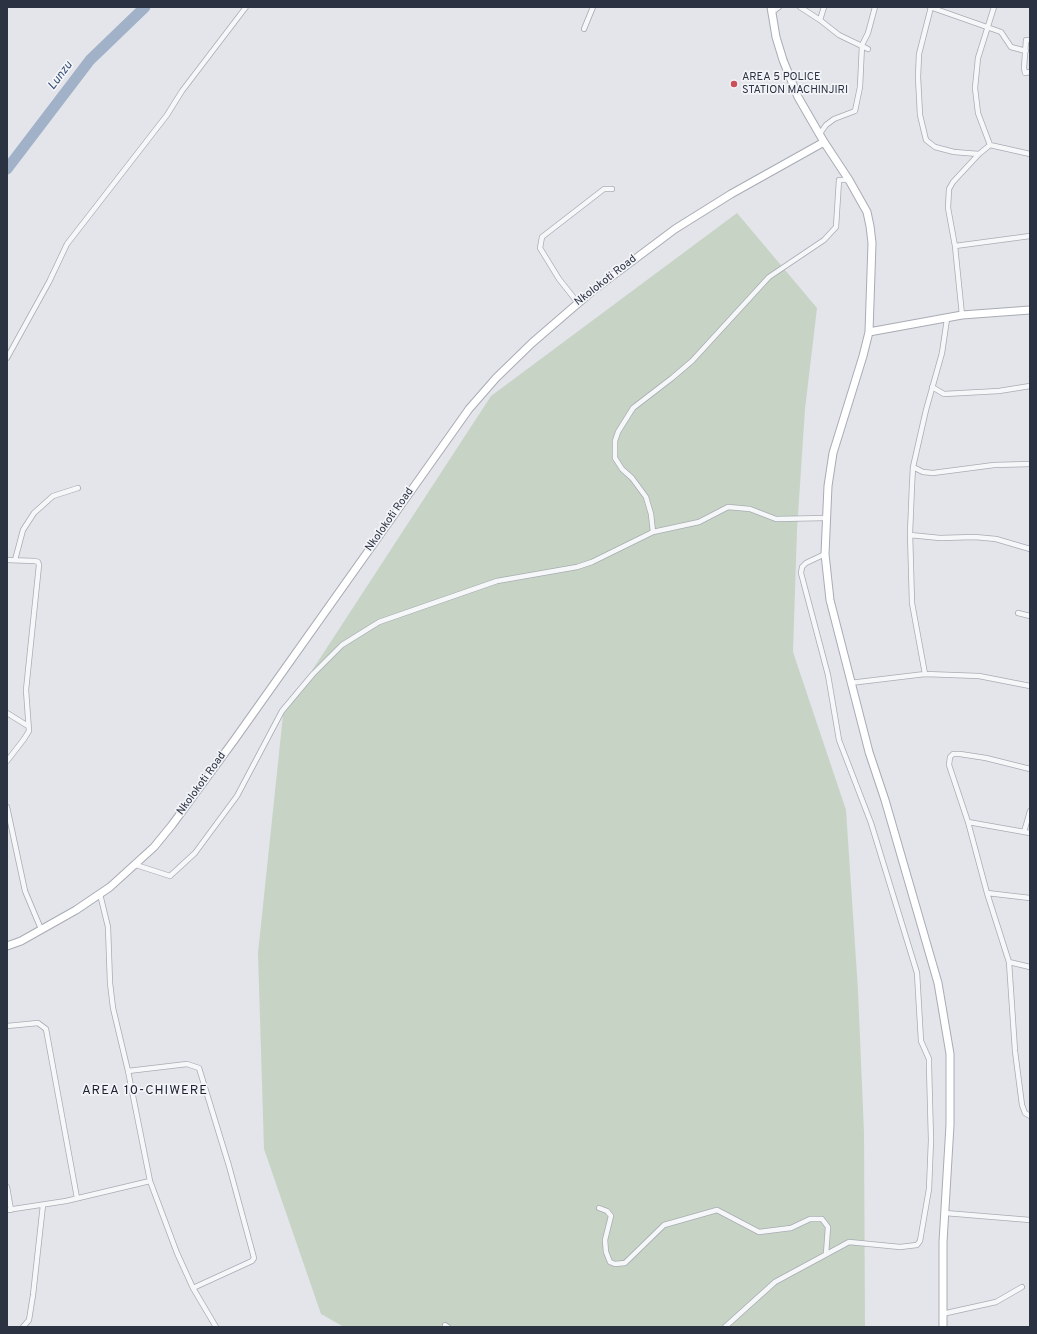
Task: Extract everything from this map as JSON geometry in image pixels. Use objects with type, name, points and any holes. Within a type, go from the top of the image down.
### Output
[{"type":"main road","points":[[771,10],[782,60],[798,97],[819,135],[849,180],[867,212],[872,243],[869,332],[833,453],[828,486],[825,554],[830,600],[850,683],[938,983],[950,1054],[951,1084],[949,1170],[945,1213],[942,1327]]},
{"type":"main road","name":"Nkolokoti Road","points":[[7,946],[21,941],[76,910],[100,894],[136,865],[154,847],[177,819],[469,409],[496,378],[532,343],[578,303],[616,272],[675,229],[731,194],[824,142]]},
{"type":"main road","points":[[869,332],[962,316],[1030,310]]},
{"type":"street","points":[[7,358],[49,282],[67,244],[167,115],[182,91],[246,7]]},
{"type":"street","points":[[584,29],[593,7]]},
{"type":"street","points":[[771,10],[779,7]]},
{"type":"street","points":[[800,7],[839,35],[868,49]]},
{"type":"street","points":[[820,20],[824,7]]},
{"type":"street","points":[[819,135],[826,125],[855,111],[860,87],[862,45],[872,21],[874,7]]},
{"type":"street","points":[[979,154],[954,152],[935,147],[926,140],[920,115],[918,77],[919,54],[931,7],[1000,32],[1011,47],[1026,51]]},
{"type":"street","points":[[990,146],[978,113],[975,88],[978,58],[994,7]]},
{"type":"street","points":[[1030,40],[1026,40],[1024,68],[1025,73],[1030,72]]},
{"type":"street","points":[[962,316],[955,246],[948,208],[950,189],[953,182],[979,154],[990,146],[1030,154]]},
{"type":"street","points":[[653,532],[652,514],[646,497],[632,478],[622,469],[615,458],[615,441],[622,426],[633,408],[687,365],[769,277],[828,236],[836,227],[839,180],[849,180]]},
{"type":"street","points":[[578,303],[559,279],[540,248],[542,237],[604,189],[612,189]]},
{"type":"street","points":[[955,246],[1030,236]]},
{"type":"street","points":[[925,674],[912,603],[910,535],[913,467],[932,387],[942,353],[947,319]]},
{"type":"street","points":[[932,387],[944,394],[999,391],[1030,386]]},
{"type":"street","points":[[913,467],[922,472],[933,473],[994,465],[1030,464]]},
{"type":"street","points":[[15,560],[23,530],[34,513],[52,496],[78,488]]},
{"type":"street","points":[[136,865],[170,876],[195,853],[237,796],[282,710],[313,674],[342,645],[379,622],[497,581],[577,567],[592,562],[653,532],[699,522],[728,507],[750,509],[776,520],[826,518]]},
{"type":"street","points":[[910,535],[940,538],[975,537],[996,539],[1030,549]]},
{"type":"street","points":[[724,1327],[775,1282],[849,1242],[900,1247],[917,1245],[920,1241],[928,1189],[931,1140],[929,1059],[920,1041],[917,973],[871,823],[839,740],[828,675],[801,573],[802,567],[806,563],[825,554]]},
{"type":"street","points":[[7,560],[35,561],[38,562],[39,565],[26,690],[28,726],[24,740],[7,761]]},
{"type":"street","points":[[1018,613],[1030,616]]},
{"type":"street","points":[[850,683],[925,674],[979,676],[1030,686]]},
{"type":"street","points":[[7,713],[28,726]]},
{"type":"street","points":[[1030,769],[986,758],[953,754],[950,757],[949,765],[968,822],[987,893],[1009,962],[1022,1105],[1025,1113],[1030,1116]]},
{"type":"street","points":[[7,807],[19,871],[41,929]]},
{"type":"street","points":[[1024,832],[1030,811]]},
{"type":"street","points":[[968,822],[1030,833]]},
{"type":"street","points":[[987,893],[1030,898]]},
{"type":"street","points":[[100,894],[108,927],[110,983],[113,1008],[128,1071],[150,1181],[177,1252],[193,1288],[216,1327]]},
{"type":"street","points":[[1009,962],[1030,967]]},
{"type":"street","points":[[7,1026],[38,1022],[46,1029],[78,1198]]},
{"type":"street","points":[[128,1071],[187,1064],[199,1068],[229,1166],[254,1258],[252,1261],[193,1288]]},
{"type":"street","points":[[7,1187],[9,1210],[44,1205],[150,1181]]},
{"type":"street","points":[[23,1327],[29,1320],[41,1242],[44,1205]]},
{"type":"street","points":[[599,1208],[607,1211],[611,1216],[605,1240],[606,1252],[610,1262],[615,1264],[625,1263],[664,1225],[717,1210],[758,1232],[790,1228],[810,1219],[822,1219],[828,1227],[826,1254]]},
{"type":"street","points":[[945,1213],[1030,1220]]},
{"type":"street","points":[[942,1314],[996,1302],[1022,1287]]},
{"type":"green space","points":[[737,213],[817,308],[805,409],[797,530],[793,652],[846,810],[858,990],[864,1133],[865,1327],[344,1327],[321,1314],[264,1149],[258,953],[283,715],[491,396]]},
{"type":"waterway","name":"Lunzu","points":[[7,169],[90,60],[145,7]]},
{"type":"place","name":"AREA 5 POLICE STATION MACHINJIRI","points":[[734,84]]},
{"type":"district","name":"AREA 10-CHIWERE","points":[[145,1091]]}]
